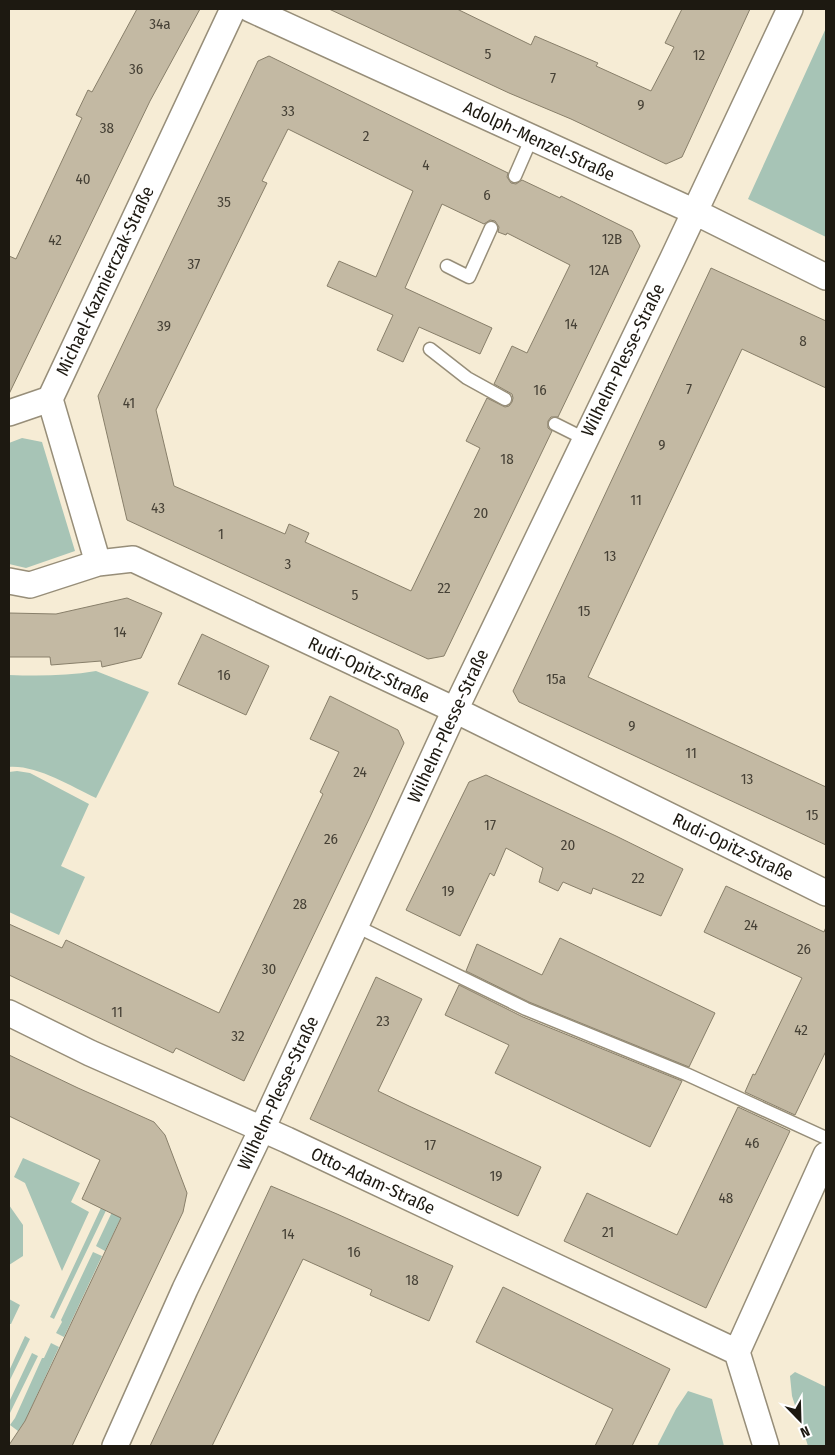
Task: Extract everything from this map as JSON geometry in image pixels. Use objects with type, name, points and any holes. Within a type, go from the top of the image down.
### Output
[{"type":"street","name":"Michael-Kazmierczak-Straße","points":[[50,400],[233,9]]},
{"type":"street","name":"Adolph-Menzel-Straße","points":[[250,9],[695,212],[826,277]]},
{"type":"street","name":"Wilhelm-Plesse-Straße","points":[[115,1446],[455,710],[695,212],[790,9]]},
{"type":"street","points":[[9,413],[50,400],[98,563]]},
{"type":"street","name":"Rudi-Opitz-Straße","points":[[9,581],[30,585],[98,563],[132,560],[455,710],[826,893]]},
{"type":"street","name":"Otto-Adam-Straße","points":[[9,1012],[90,1053],[262,1128],[737,1352]]},
{"type":"street","points":[[766,1446],[737,1352],[826,1155]]},
{"type":"lane","points":[[515,176],[532,137]]},
{"type":"lane","points":[[447,266],[469,277],[491,228]]},
{"type":"lane","points":[[430,349],[468,378],[505,399]]},
{"type":"lane","points":[[555,424],[585,439]]},
{"type":"lane","points":[[356,926],[526,1009],[686,1074],[826,1138]]},
{"type":"green space","points":[[826,28],[826,237],[748,199]]},
{"type":"green space","points":[[22,438],[42,442],[75,551],[26,568],[9,564],[9,443]]},
{"type":"green space","points":[[96,671],[149,692],[96,798],[64,782],[31,769],[9,767],[9,675],[74,674]]},
{"type":"green space","points":[[9,772],[30,773],[89,804],[61,866],[85,877],[59,935],[9,912]]},
{"type":"green space","points":[[23,1158],[80,1183],[71,1202],[89,1212],[62,1271],[25,1183],[14,1177]]},
{"type":"green space","points":[[133,1192],[105,1251],[96,1246],[120,1195]]},
{"type":"green space","points":[[108,1193],[113,1196],[54,1319],[50,1317]]},
{"type":"green space","points":[[9,1205],[23,1225],[23,1256],[9,1265]]},
{"type":"green space","points":[[93,1252],[102,1256],[64,1337],[56,1333]]},
{"type":"green space","points":[[9,1299],[20,1305],[11,1324],[9,1324]]},
{"type":"green space","points":[[25,1336],[30,1339],[9,1382],[9,1371]]},
{"type":"green space","points":[[51,1343],[59,1347],[25,1421],[18,1431],[10,1425]]},
{"type":"green space","points":[[32,1353],[38,1356],[9,1415],[9,1402]]},
{"type":"green space","points":[[795,1372],[826,1387],[826,1446],[808,1446],[792,1396],[790,1376]]},
{"type":"green space","points":[[688,1391],[712,1399],[724,1446],[657,1446],[676,1409]]},
{"type":"building","points":[[137,9],[200,9],[150,101],[9,394],[9,256],[16,259],[82,118],[76,115],[88,90],[92,92]]},
{"type":"building","points":[[329,9],[457,9],[531,45],[535,36],[598,63],[596,66],[651,91],[674,47],[665,43],[682,9],[750,9],[682,157],[666,164]]},
{"type":"building","points":[[269,56],[508,173],[507,177],[511,183],[516,184],[522,180],[560,198],[561,196],[632,231],[640,246],[558,417],[551,417],[548,421],[548,428],[552,431],[444,656],[428,659],[127,520],[98,396],[258,61]],"holes":[[[288,129],[413,191],[376,277],[339,261],[327,286],[393,315],[377,350],[403,362],[419,327],[480,354],[492,328],[405,288],[442,204],[484,224],[490,220],[495,221],[499,227],[498,232],[506,235],[507,233],[570,265],[527,353],[512,346],[494,384],[512,394],[512,402],[509,406],[505,407],[487,398],[466,441],[480,448],[411,591],[305,542],[309,533],[289,524],[285,534],[174,486],[156,410],[267,183],[262,181]]]},
{"type":"building","points":[[711,268],[826,321],[826,388],[742,349],[588,677],[826,787],[826,845],[519,702],[513,691]]},
{"type":"building","points":[[127,598],[162,613],[141,658],[102,667],[101,661],[51,665],[50,657],[9,657],[9,613],[56,614]]},
{"type":"building","points":[[202,634],[269,666],[246,715],[178,684]]},
{"type":"building","points":[[330,696],[398,730],[404,743],[244,1081],[176,1048],[173,1053],[9,975],[9,924],[62,948],[66,940],[219,1013],[323,794],[320,792],[339,752],[310,739]]},
{"type":"building","points":[[486,775],[683,869],[661,916],[593,888],[591,894],[563,882],[558,891],[539,882],[543,868],[506,848],[494,876],[490,873],[460,936],[406,910],[469,782]]},
{"type":"building","points":[[726,886],[824,932],[826,927],[826,1051],[795,1115],[745,1092],[802,978],[704,932]]},
{"type":"building","points":[[560,938],[715,1013],[689,1067],[529,1002],[466,971],[477,944],[542,975]]},
{"type":"building","points":[[376,977],[422,999],[378,1091],[541,1167],[518,1216],[310,1119]]},
{"type":"building","points":[[459,985],[523,1017],[682,1081],[650,1147],[495,1073],[509,1045],[445,1015]]},
{"type":"building","points":[[9,1055],[154,1122],[165,1135],[187,1193],[183,1212],[72,1446],[9,1445],[25,1421],[121,1218],[82,1199],[100,1160],[9,1116]]},
{"type":"building","points":[[738,1107],[790,1131],[706,1308],[564,1241],[587,1193],[677,1235]]},
{"type":"building","points":[[271,1186],[453,1266],[429,1321],[370,1295],[372,1290],[303,1259],[212,1446],[150,1446]]},
{"type":"building","points":[[503,1287],[670,1369],[632,1446],[595,1446],[613,1409],[476,1342]]}]
